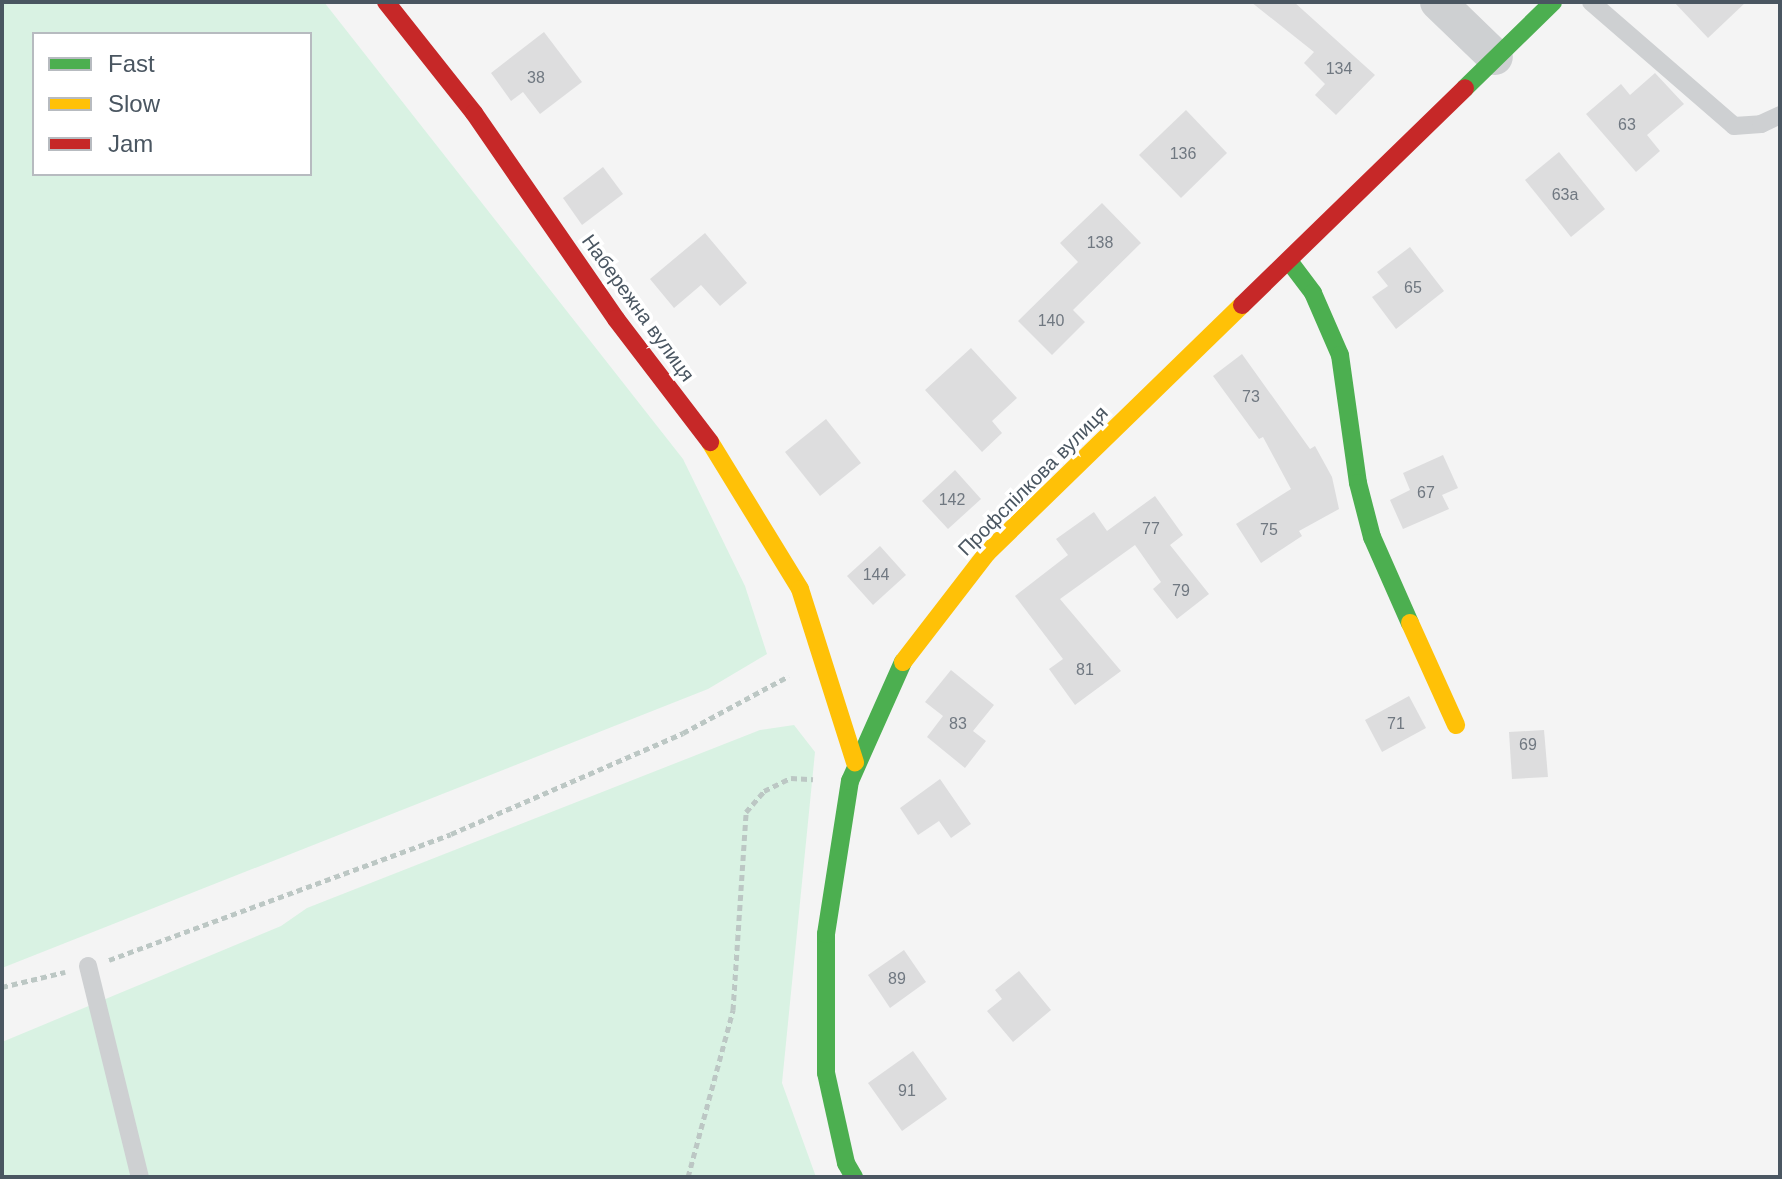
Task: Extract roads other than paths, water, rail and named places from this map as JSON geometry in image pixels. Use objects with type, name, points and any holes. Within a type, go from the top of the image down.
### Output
[{"type":"street","name":"Набережна вулиця","points":[[386,2],[474,113],[616,319],[705,434],[800,589],[826,657],[855,762]]},
{"type":"street","points":[[1438,2],[1495,57]]},
{"type":"street","name":"Профспілкова вулиця","points":[[854,1177],[846,1163],[826,1073],[826,934],[855,762],[903,663],[987,553],[1553,2]]},
{"type":"street","points":[[1289,261],[1313,293],[1340,355],[1358,483],[1372,537],[1456,725]]},
{"type":"lane","points":[[1591,2],[1734,126],[1761,124],[1780,115]]},
{"type":"lane","points":[[88,966],[140,1177]]}]
